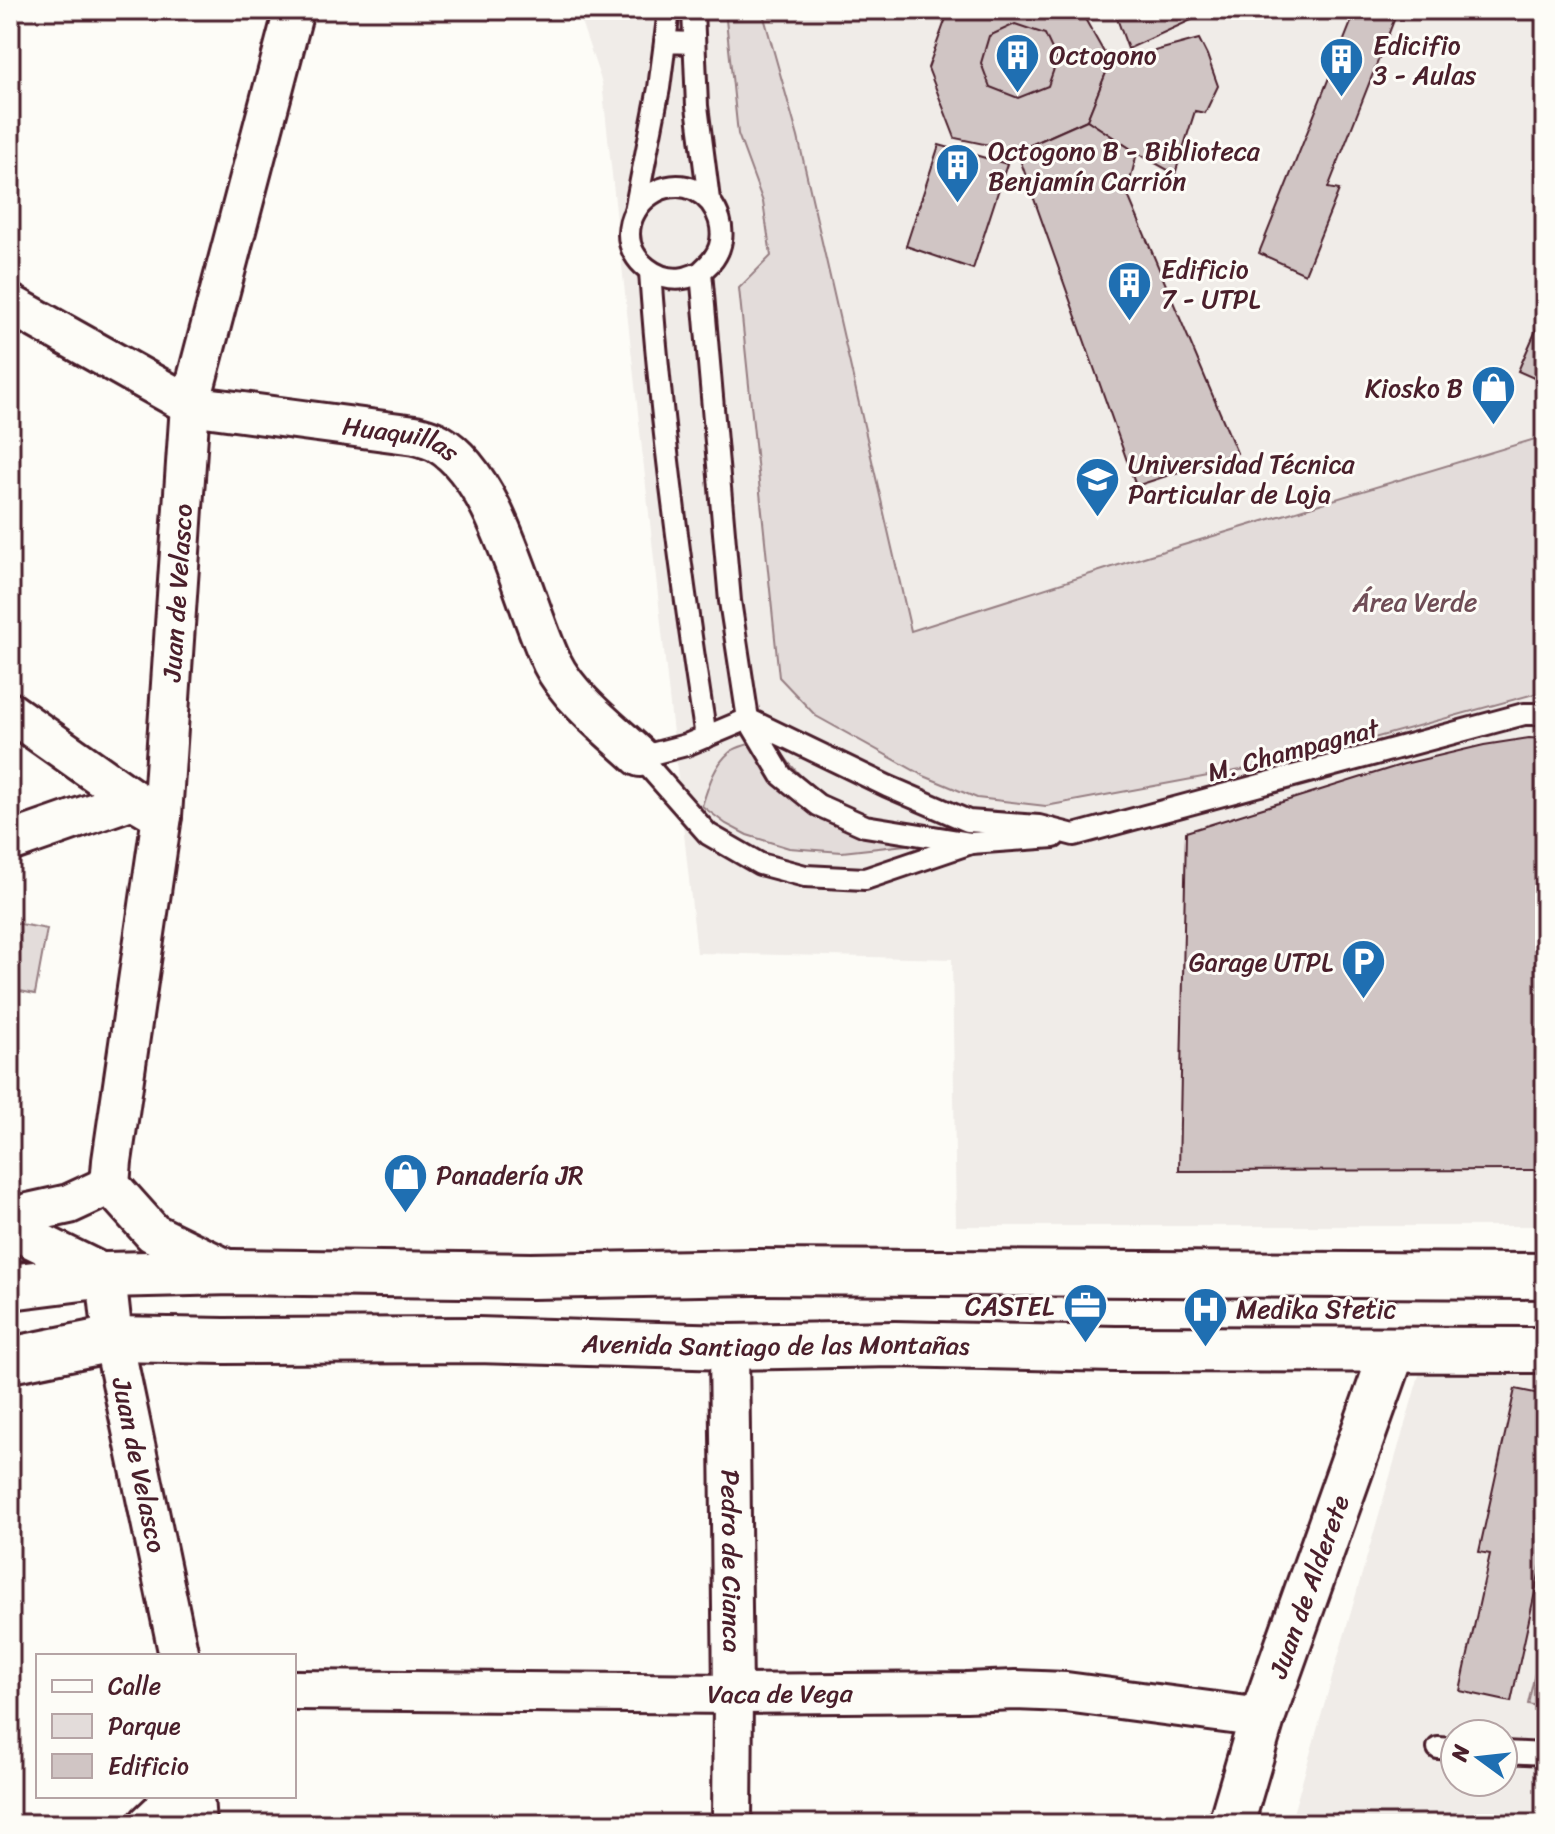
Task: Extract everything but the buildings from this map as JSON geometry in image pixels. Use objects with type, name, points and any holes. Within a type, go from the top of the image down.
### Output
[{"type":"main road","points":[[10,1287],[106,1275],[233,1272],[531,1276],[755,1272],[1545,1276]]},
{"type":"main road","name":"Avenida Santiago de las Montañas","points":[[10,1360],[113,1339],[477,1340],[729,1347],[895,1344],[1115,1349],[1545,1350]]},
{"type":"main road","name":"Juan de Alderete","points":[[1231,1824],[1262,1718],[1393,1350]]},
{"type":"street","name":"Juan de Velasco","points":[[110,1185],[190,405],[294,10]]},
{"type":"street","name":"Huaquillas","points":[[10,304],[190,405],[415,435],[438,443],[463,463],[486,497],[553,665],[577,698],[640,757]]},
{"type":"street","points":[[10,712],[148,808]]},
{"type":"street","points":[[10,842],[148,808]]},
{"type":"street","points":[[10,1217],[69,1204],[110,1185],[153,1233],[233,1272]]},
{"type":"street","points":[[10,1228],[106,1275]]},
{"type":"street","name":"Juan de Velasco","points":[[106,1275],[113,1339],[179,1654]]},
{"type":"street","name":"Pedro de Cianca","points":[[729,1347],[732,1824]]},
{"type":"street","name":"Vaca de Vega","points":[[296,1690],[733,1694],[1015,1690],[1066,1692],[1262,1718]]},
{"type":"street","points":[[148,1824],[165,1808],[167,1798]]},
{"type":"street","points":[[194,1798],[196,1824]]},
{"type":"lane","points":[[669,10],[659,88],[629,234],[635,256],[650,272],[667,279],[685,278],[701,272],[715,257],[722,238],[719,217],[709,200],[697,106],[693,10]]},
{"type":"lane","points":[[665,42],[693,43]]},
{"type":"lane","points":[[634,213],[645,198],[659,189],[677,186],[694,190],[709,200]]},
{"type":"lane","points":[[650,272],[657,376],[706,737]]},
{"type":"lane","points":[[701,272],[730,601],[748,719],[782,776],[818,805],[865,826],[971,843]]},
{"type":"lane","name":"M. Champagnat","points":[[640,757],[708,834],[760,864],[805,876],[865,879],[971,843],[1074,835],[1535,714]]},
{"type":"lane","points":[[640,757],[686,745],[748,719]]},
{"type":"lane","name":"M. Champagnat","points":[[748,719],[968,821],[1039,826],[1074,835]]},
{"type":"lane","points":[[1519,1753],[1545,1754]]},
{"type":"shaded area","name":"Universidad Técnica Particular de Loja","points":[[577,10],[1545,10],[1545,1226],[956,1226],[952,959],[697,953],[602,83]]},
{"type":"shaded area","points":[[1545,1342],[1545,1824],[1290,1824],[1428,1344]]},
{"type":"green space","name":"Área Verde","points":[[725,10],[762,10],[798,137],[911,631],[1545,436],[1545,691],[1294,760],[1046,806],[977,798],[924,776],[816,716],[779,677],[739,288],[771,256],[763,202],[738,134]]},
{"type":"green space","points":[[774,737],[784,756],[815,788],[854,813],[914,844],[842,852],[789,848],[747,835],[702,806],[712,777],[724,757],[739,747]]},
{"type":"green space","points":[[10,922],[47,929],[35,994],[10,989]]},
{"type":"green space","points":[[1545,1629],[1545,1708],[1528,1704]]},
{"type":"place","name":"Octogono","points":[[1018,94]]},
{"type":"place","name":"Edicifio 3 - Aulas","points":[[1342,99]]},
{"type":"place","name":"Octogono B - Biblioteca Benjamín Carrión","points":[[957,205]]},
{"type":"place","name":"Edificio 7 - UTPL","points":[[1130,323]]},
{"type":"place","name":"Kiosko B","points":[[1494,427]]},
{"type":"place","name":"Universidad Técnica Particular de Loja","points":[[1097,518]]},
{"type":"place","name":"Garage UTPL","points":[[1364,1001]]},
{"type":"place","name":"Panadería JR","points":[[405,1214]]},
{"type":"place","name":"CASTEL","points":[[1085,1345]]},
{"type":"place","name":"Medika Stetic","points":[[1205,1348]]}]
